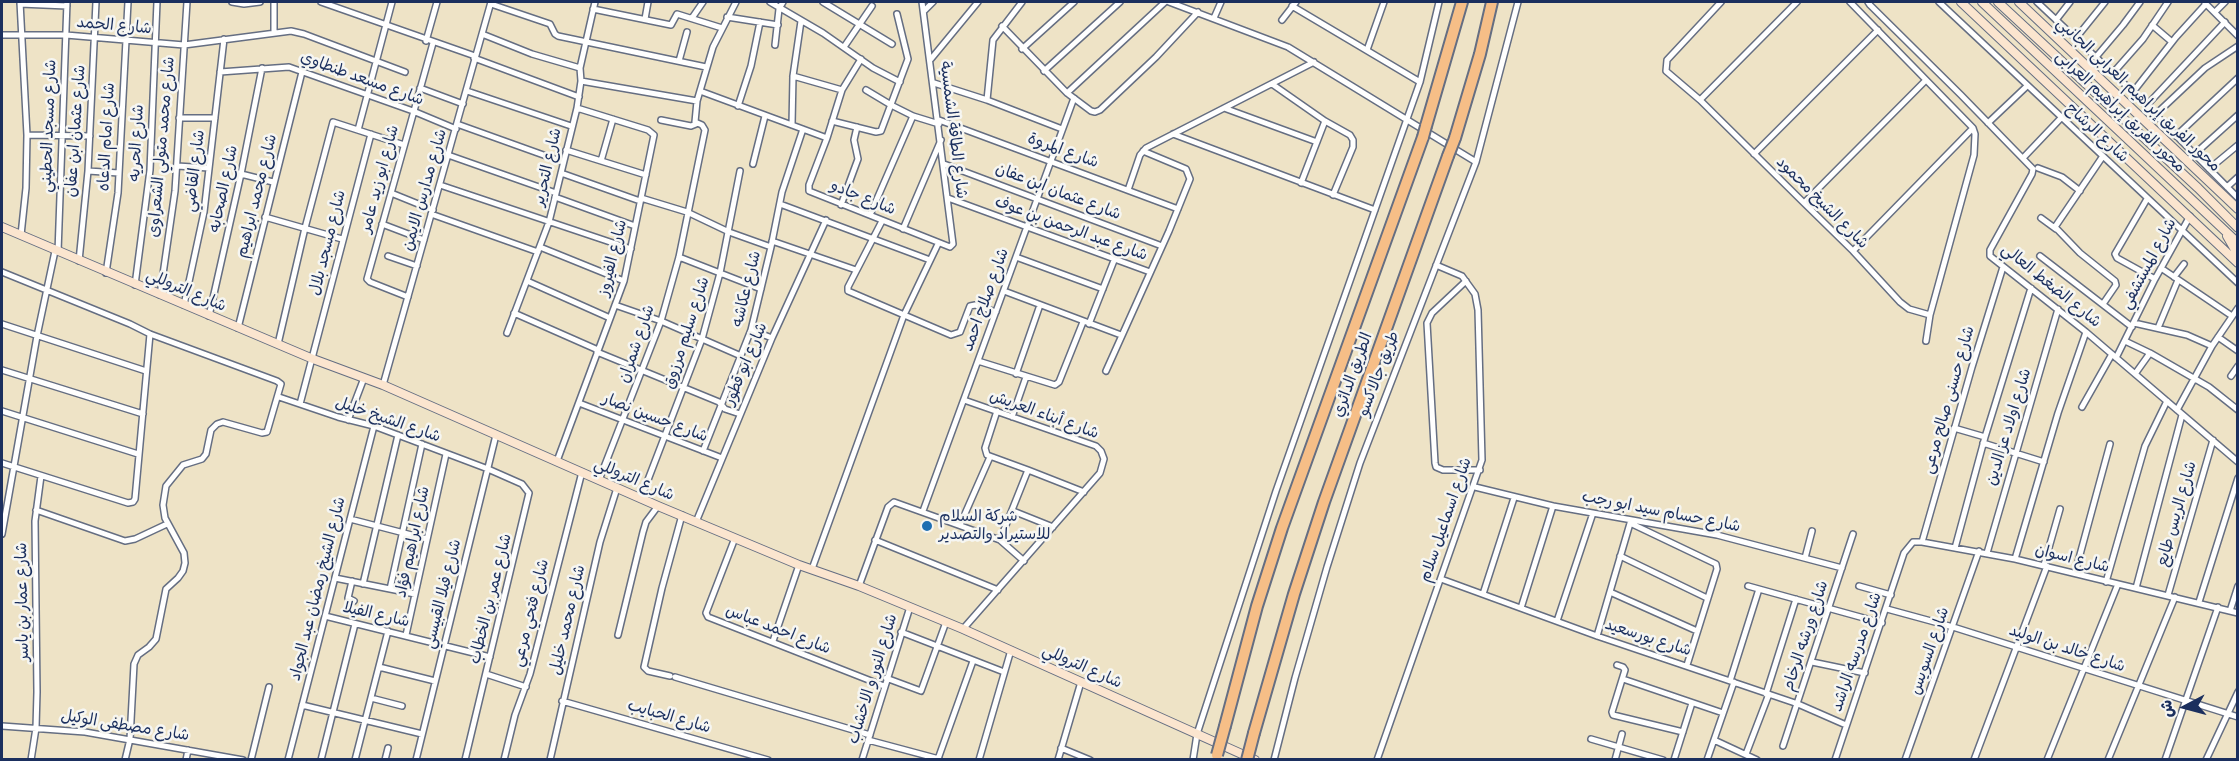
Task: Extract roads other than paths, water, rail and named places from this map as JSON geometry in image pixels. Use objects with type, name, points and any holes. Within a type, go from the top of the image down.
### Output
[{"type":"highway","name":"الطريق الدائري","points":[[1217,757],[1254,616],[1282,528],[1425,131],[1461,2]]},
{"type":"highway","name":"الطريق الدائري","points":[[1246,759],[1282,630],[1320,511],[1455,138],[1480,54],[1492,2]]},
{"type":"street","name":"شارع عثمان ابن عفان","points":[[79,261],[88,171],[96,2]]},
{"type":"street","name":"شارع امام الدعاه","points":[[106,273],[119,173],[128,2]]},
{"type":"street","name":"شارع الحريه","points":[[135,285],[148,192],[157,2]]},
{"type":"street","name":"شارع محمد متولي الشعراوى","points":[[160,295],[177,166],[187,2]]},
{"type":"street","points":[[232,2],[244,4],[260,2]]},
{"type":"street","points":[[273,2],[274,33]]},
{"type":"street","points":[[321,2],[579,97]]},
{"type":"street","points":[[358,130],[392,2]]},
{"type":"street","name":"شارع ابو زيد عامر","points":[[408,297],[367,279],[420,88],[437,2]]},
{"type":"street","name":"شارع التحرير","points":[[507,333],[549,222],[577,108],[581,81],[580,68],[595,2]]},
{"type":"street","points":[[645,20],[648,2]]},
{"type":"street","points":[[692,18],[702,2]]},
{"type":"street","points":[[661,120],[691,126],[696,124],[697,101],[706,67],[727,17],[736,2]]},
{"type":"street","points":[[770,2],[900,81]]},
{"type":"street","points":[[775,45],[779,9],[783,2]]},
{"type":"street","points":[[823,2],[892,44]]},
{"type":"street","points":[[836,9],[839,2]]},
{"type":"street","name":"شارع الطاقة الشمسية","points":[[922,2],[953,244],[950,247],[938,244]]},
{"type":"street","points":[[924,11],[933,2]]},
{"type":"street","points":[[931,59],[978,2]]},
{"type":"street","points":[[987,100],[993,40],[1022,2]]},
{"type":"street","points":[[1022,49],[1074,2]]},
{"type":"street","points":[[1044,71],[1120,2]]},
{"type":"street","points":[[1067,93],[1165,2]]},
{"type":"street","points":[[1169,2],[1187,5],[1198,12],[1288,47],[1476,162]]},
{"type":"street","points":[[1214,18],[1221,2]]},
{"type":"street","points":[[1367,50],[1384,2]]},
{"type":"street","points":[[1193,759],[1197,734],[1276,492],[1420,82],[1439,2]]},
{"type":"street","name":"طريق جالاكسو","points":[[1274,759],[1300,658],[1343,515],[1378,412],[1476,162],[1518,2]]},
{"type":"street","name":"شارع الشيخ محمود","points":[[1721,2],[1668,58],[1665,64],[1668,73],[1700,100],[1853,251],[1900,302],[1919,314],[1930,315]]},
{"type":"street","points":[[1700,100],[1797,2]]},
{"type":"street","points":[[1850,2],[1973,128],[1974,155],[1930,315],[1926,341]]},
{"type":"street","points":[[1855,7],[1866,2],[1870,5],[2022,158],[2061,118]]},
{"type":"street","name":"شارع الرشاح","points":[[1938,2],[2238,283]]},
{"type":"street","points":[[1962,2],[2238,263]]},
{"type":"street","name":"محور الفريق إبراهيم العرابى","points":[[1982,2],[2238,243]]},
{"type":"street","name":"محور الفريق إبراهيم العرابى","points":[[1998,2],[2238,228]]},
{"type":"street","name":"محور الفريق إبراهيم العرابى الجانبي","points":[[2019,2],[2191,157],[2238,209]]},
{"type":"street","points":[[2037,2],[2146,105],[2176,136],[2191,157],[2209,169],[2238,198]]},
{"type":"street","points":[[2056,20],[2070,2]]},
{"type":"street","points":[[2076,38],[2105,2]]},
{"type":"street","points":[[2096,57],[2140,2]]},
{"type":"street","points":[[2113,73],[2143,39],[2168,2]]},
{"type":"street","points":[[2215,12],[2225,2]]},
{"type":"street","points":[[21,235],[26,188],[27,135],[20,3],[67,4]]},
{"type":"street","points":[[491,3],[550,24],[556,35],[706,67]]},
{"type":"street","name":"شارع مدارس الايمن","points":[[383,385],[491,3]]},
{"type":"street","points":[[2133,92],[2205,3],[2238,36]]},
{"type":"street","name":"شارع مسجد الحطيني","points":[[2,534],[3,514],[46,289],[57,252],[67,4]]},
{"type":"street","points":[[1282,20],[1294,4],[1420,82]]},
{"type":"street","points":[[844,47],[872,6]]},
{"type":"street","points":[[593,9],[671,25],[677,14],[722,28]]},
{"type":"street","points":[[1002,26],[1067,93],[1095,112],[1100,110],[1156,57],[1198,12]]},
{"type":"street","points":[[832,121],[880,132],[909,57],[897,14]]},
{"type":"street","points":[[727,17],[778,25]]},
{"type":"street","points":[[792,125],[793,76],[801,21]]},
{"type":"street","points":[[738,106],[751,66],[760,22]]},
{"type":"street","points":[[2146,105],[2225,22]]},
{"type":"street","points":[[2232,30],[2238,24]]},
{"type":"street","points":[[2152,25],[2172,42]]},
{"type":"street","points":[[1754,154],[1878,30]]},
{"type":"street","name":"شارع الحمد","points":[[2,35],[66,35],[184,45],[291,32],[304,34],[405,72]]},
{"type":"street","points":[[679,61],[687,32]]},
{"type":"street","points":[[482,34],[532,54],[580,68]]},
{"type":"street","name":"شارع القاضي","points":[[184,305],[204,212],[224,39]]},
{"type":"street","points":[[2155,115],[2205,68],[2238,46]]},
{"type":"street","name":"شارع جادو","points":[[861,59],[843,90],[808,188],[812,192],[938,244]]},
{"type":"street","points":[[1128,190],[1143,151],[1314,62]]},
{"type":"street","name":"شارع مسعد طنطاوي","points":[[220,72],[285,67],[563,162]]},
{"type":"street","name":"شارع الصحابه","points":[[209,316],[262,68]]},
{"type":"street","name":"شارع محمد ابراهيم","points":[[238,328],[302,72]]},
{"type":"street","points":[[793,76],[843,90]]},
{"type":"street","points":[[2176,136],[2238,78]]},
{"type":"street","points":[[1804,203],[1926,80]]},
{"type":"street","points":[[581,81],[697,101]]},
{"type":"street","points":[[934,83],[987,100],[1062,129]]},
{"type":"street","points":[[1272,84],[1325,121],[1350,135],[1353,140],[1353,147],[1334,195]]},
{"type":"street","points":[[1988,123],[2027,86]]},
{"type":"street","points":[[420,88],[463,104]]},
{"type":"street","name":"شارع المروة","points":[[866,90],[913,116],[939,122],[1051,161],[1178,209]]},
{"type":"street","points":[[467,91],[571,126]]},
{"type":"street","points":[[700,91],[827,138]]},
{"type":"street","name":"شارع صلاح احمد","points":[[923,511],[1074,98]]},
{"type":"street","name":"شارع الفيروز","points":[[557,461],[624,281],[654,139],[652,132],[577,108]]},
{"type":"street","points":[[1224,108],[1317,142]]},
{"type":"street","points":[[2191,157],[2238,115]]},
{"type":"street","points":[[753,164],[765,116]]},
{"type":"street","points":[[870,215],[913,116]]},
{"type":"street","points":[[179,118],[215,118]]},
{"type":"street","points":[[602,161],[613,119]]},
{"type":"street","points":[[1300,183],[1325,121]]},
{"type":"street","points":[[278,344],[304,228],[333,122],[404,145]]},
{"type":"street","name":"شارع شمران","points":[[599,480],[661,321],[679,257],[705,130],[702,125],[696,124]]},
{"type":"street","points":[[841,204],[858,159],[854,140],[857,127]]},
{"type":"street","points":[[1853,251],[1973,128]]},
{"type":"street","name":"شارع عكاشه","points":[[703,451],[751,330],[784,182],[803,129]]},
{"type":"street","name":"شارع مسجد بلال","points":[[300,404],[370,134]]},
{"type":"street","points":[[1173,134],[1375,210]]},
{"type":"street","points":[[27,135],[90,136]]},
{"type":"street","points":[[903,229],[941,139]]},
{"type":"street","points":[[2209,169],[2238,145]]},
{"type":"street","points":[[566,150],[646,175]]},
{"type":"street","points":[[1106,370],[1189,183],[1189,172],[1143,151]]},
{"type":"street","points":[[448,155],[636,226]]},
{"type":"street","points":[[2056,229],[2103,156]]},
{"type":"street","name":"شارع الضغط العالي","points":[[2022,158],[2032,167],[2032,174],[1989,252],[1990,256],[2086,332],[2238,462]]},
{"type":"street","name":"شارع عثمان ابن عفان","points":[[944,164],[1162,246]]},
{"type":"street","points":[[177,166],[208,168]]},
{"type":"street","points":[[2038,168],[2062,177],[2080,191]]},
{"type":"street","points":[[88,171],[119,173]]},
{"type":"street","name":"شارع سليم مرزوق","points":[[641,498],[702,339],[720,273],[740,171]]},
{"type":"street","points":[[561,173],[641,200],[687,212],[729,232],[810,254],[856,270]]},
{"type":"street","points":[[241,174],[273,182]]},
{"type":"street","points":[[2227,187],[2238,177]]},
{"type":"street","points":[[440,185],[631,249]]},
{"type":"street","points":[[391,193],[432,212],[624,281]]},
{"type":"street","name":"شارع عبد الرحمن بن عوف","points":[[948,198],[1150,272]]},
{"type":"street","points":[[2147,199],[2115,254],[2117,258],[2155,279]]},
{"type":"street","points":[[780,204],[930,260]]},
{"type":"street","name":"شارع المستشفي","points":[[2082,407],[2125,341],[2155,279],[2190,216]]},
{"type":"street","points":[[265,217],[342,239]]},
{"type":"street","points":[[2041,218],[2115,281],[2116,285],[2103,304]]},
{"type":"street","name":"شارع ابو قطور","points":[[696,522],[772,338],[826,220]]},
{"type":"street","points":[[882,221],[856,270],[848,291],[954,335],[960,332],[970,306],[975,305],[996,312]]},
{"type":"street","points":[[382,224],[424,240]]},
{"type":"street","name":"شارع التروللي","points":[[2,227],[209,316],[383,385],[658,506],[799,565],[946,621],[1255,759]]},
{"type":"street","points":[[2222,227],[2238,255]]},
{"type":"street","points":[[812,569],[904,315],[938,244]]},
{"type":"street","points":[[388,256],[417,266]]},
{"type":"street","points":[[2040,256],[2133,325],[2187,335],[2212,346]]},
{"type":"street","points":[[679,257],[761,289]]},
{"type":"street","points":[[1016,257],[1103,289]]},
{"type":"street","points":[[978,362],[1051,385],[1059,382],[1103,289],[1115,258]]},
{"type":"street","points":[[2158,328],[2176,278],[2184,264]]},
{"type":"street","points":[[1436,266],[1457,273],[1466,280],[1432,313],[1427,323],[1435,463],[1439,469],[1443,470],[1480,470]]},
{"type":"street","name":"شارع حسنى صالح مرعى","points":[[1923,542],[1954,428],[2003,267]]},
{"type":"street","points":[[2161,268],[2232,316]]},
{"type":"street","points":[[2,272],[150,334],[281,384],[279,397],[266,433],[223,422],[213,426],[206,454],[202,459],[183,465],[166,486],[163,505],[167,524],[184,553],[185,562],[183,571],[166,589],[156,639],[138,655],[134,664],[130,739],[125,759]]},
{"type":"street","name":"شارع اسماعيل سلام","points":[[1377,759],[1475,487],[1483,455],[1478,309],[1475,294],[1466,280]]},
{"type":"street","points":[[527,281],[610,318]]},
{"type":"street","points":[[1955,548],[1984,440],[2031,288]]},
{"type":"street","points":[[1004,291],[1121,335]]},
{"type":"street","points":[[615,304],[661,321],[741,356]]},
{"type":"street","points":[[1017,374],[1041,305]]},
{"type":"street","points":[[2177,410],[2212,346],[2238,308]]},
{"type":"street","name":"شارع اولاد عز الدين","points":[[1987,553],[2058,309]]},
{"type":"street","points":[[514,313],[740,414]]},
{"type":"street","points":[[2,324],[146,371]]},
{"type":"street","points":[[751,330],[772,338]]},
{"type":"street","points":[[2016,559],[2044,462],[2086,332]]},
{"type":"street","points":[[2,463],[129,503],[135,499],[150,334]]},
{"type":"street","points":[[2218,338],[2238,351]]},
{"type":"street","points":[[2125,341],[2209,387],[2238,410]]},
{"type":"street","points":[[2135,374],[2150,353]]},
{"type":"street","points":[[2231,376],[2238,366]]},
{"type":"street","points":[[2,369],[142,414]]},
{"type":"street","points":[[1012,417],[1026,377]]},
{"type":"street","points":[[348,420],[364,378]]},
{"type":"street","name":"شارع الشيخ خليل","points":[[279,397],[348,420],[374,426],[488,469]]},
{"type":"street","name":"شارع أبناء العريش","points":[[963,629],[1084,492],[1104,466],[1104,459],[1096,446],[964,400]]},
{"type":"street","points":[[2106,582],[2145,446],[2167,401]]},
{"type":"street","name":"شارع حسين نصار","points":[[579,403],[722,458]]},
{"type":"street","points":[[2,411],[138,454]]},
{"type":"street","points":[[997,411],[986,448],[990,457],[1084,492]]},
{"type":"street","points":[[2136,588],[2182,415]]},
{"type":"street","name":"شارع الشيخ رمضان عبد الجواد","points":[[288,759],[374,426]]},
{"type":"street","points":[[1954,428],[2044,462]]},
{"type":"street","points":[[363,584],[398,435]]},
{"type":"street","name":"شارع فيلا القبيسي","points":[[416,759],[496,435]]},
{"type":"street","name":"شارع الريس طايع","points":[[2168,595],[2213,440]]},
{"type":"street","points":[[390,589],[422,444]]},
{"type":"street","points":[[2076,573],[2110,444]]},
{"type":"street","name":"شارع ابراهيم فؤاد","points":[[406,635],[446,454]]},
{"type":"street","points":[[960,525],[990,457]]},
{"type":"street","name":"شارع عمر بن الخطاب","points":[[465,759],[530,499],[530,493],[522,484],[488,469]]},
{"type":"street","points":[[1000,540],[1028,470]]},
{"type":"street","name":"شارع فتحي مرعي","points":[[504,759],[515,715],[526,687],[582,472]]},
{"type":"street","name":"شارع عمار بن ياسر","points":[[31,759],[36,728],[36,510],[41,476]]},
{"type":"street","points":[[2199,602],[2238,478]]},
{"type":"street","name":"شارع حسام سيد ابو رجب","points":[[1475,487],[1553,506],[1717,534],[1842,568]]},
{"type":"street","name":"شارع محمد خليل","points":[[550,759],[603,529],[617,488]]},
{"type":"street","points":[[1483,594],[1514,498]]},
{"type":"street","points":[[859,586],[890,504],[894,502],[1000,540],[1024,561]]},
{"type":"street","points":[[618,634],[646,522],[658,506]]},
{"type":"street","points":[[1521,608],[1553,506]]},
{"type":"street","points":[[1974,759],[2018,647],[2046,566],[2060,509]]},
{"type":"street","points":[[36,510],[125,541],[135,539],[167,524]]},
{"type":"street","points":[[1013,511],[1053,527]]},
{"type":"street","points":[[1557,621],[1593,513]]},
{"type":"street","points":[[682,515],[662,588],[645,664],[648,670],[940,759],[973,661]]},
{"type":"street","points":[[350,519],[427,539]]},
{"type":"street","points":[[1597,636],[1631,521],[1716,564],[1717,569],[1687,665]]},
{"type":"street","points":[[1805,558],[1812,531]]},
{"type":"street","name":"شارع ورشه الرخام","points":[[1783,746],[1853,534]]},
{"type":"street","name":"شارع احمد عباس","points":[[735,538],[707,615],[884,686]]},
{"type":"street","points":[[875,540],[998,590]]},
{"type":"street","name":"شارع اسوان","points":[[1923,542],[2016,559],[2238,613]]},
{"type":"street","name":"شارع مدرسه الراشد","points":[[1835,759],[1904,553],[1909,545],[1923,542]]},
{"type":"street","name":"شارع السويس","points":[[1905,759],[1978,552]]},
{"type":"street","points":[[1620,556],[1707,598]]},
{"type":"street","points":[[773,641],[799,565]]},
{"type":"street","points":[[335,578],[415,594]]},
{"type":"street","name":"شارع بورسعيد","points":[[1441,579],[1597,636],[1798,704],[1846,725]]},
{"type":"street","points":[[352,581],[348,598],[354,601]]},
{"type":"street","points":[[2047,759],[2118,584]]},
{"type":"street","points":[[1748,586],[1882,623]]},
{"type":"street","points":[[1859,586],[1891,595]]},
{"type":"street","points":[[2230,611],[2238,586]]},
{"type":"street","points":[[1707,759],[1759,589]]},
{"type":"street","points":[[1610,592],[1697,631]]},
{"type":"street","points":[[2108,759],[2175,597]]},
{"type":"street","points":[[1746,754],[1768,694],[1796,599]]},
{"type":"street","name":"شارع النور و الاخشاب","points":[[862,759],[910,607]]},
{"type":"street","points":[[2167,759],[2218,607]]},
{"type":"street","name":"شارع خالد بن الوليد","points":[[1887,609],[1953,627],[2238,717]]},
{"type":"street","name":"شارع الفيلا","points":[[325,616],[490,657]]},
{"type":"street","points":[[886,678],[921,691],[946,621]]},
{"type":"street","points":[[321,759],[355,624]]},
{"type":"street","points":[[355,759],[388,631]]},
{"type":"street","points":[[901,632],[1004,672]]},
{"type":"street","points":[[979,759],[1011,650]]},
{"type":"street","points":[[1812,662],[1864,673]]},
{"type":"street","points":[[1617,665],[1624,668],[1623,679],[1612,715],[1683,732]]},
{"type":"street","points":[[379,667],[435,681]]},
{"type":"street","points":[[486,674],[526,687]]},
{"type":"street","points":[[1623,679],[1723,712]]},
{"type":"street","points":[[1058,759],[1081,682]]},
{"type":"street","points":[[251,759],[269,687]]},
{"type":"street","points":[[2206,759],[2238,692]]},
{"type":"street","points":[[371,698],[402,706]]},
{"type":"street","name":"شارع الحبايب","points":[[562,701],[756,758],[768,759]]},
{"type":"street","points":[[1674,759],[1692,703]]},
{"type":"street","points":[[303,705],[422,734]]},
{"type":"street","name":"شارع مصطفى الوكيل","points":[[2,726],[130,739],[218,758],[243,759]]},
{"type":"street","points":[[1615,759],[1622,734]]},
{"type":"street","points":[[1591,739],[1663,759]]},
{"type":"street","points":[[1714,740],[1757,759]]},
{"type":"street","points":[[385,759],[388,748]]},
{"type":"street","points":[[1062,748],[1090,759]]},
{"type":"street","points":[[186,759],[188,750]]},
{"type":"place","name":"شركة السلام للاستيراد والتصدير","points":[[927,526]]}]
